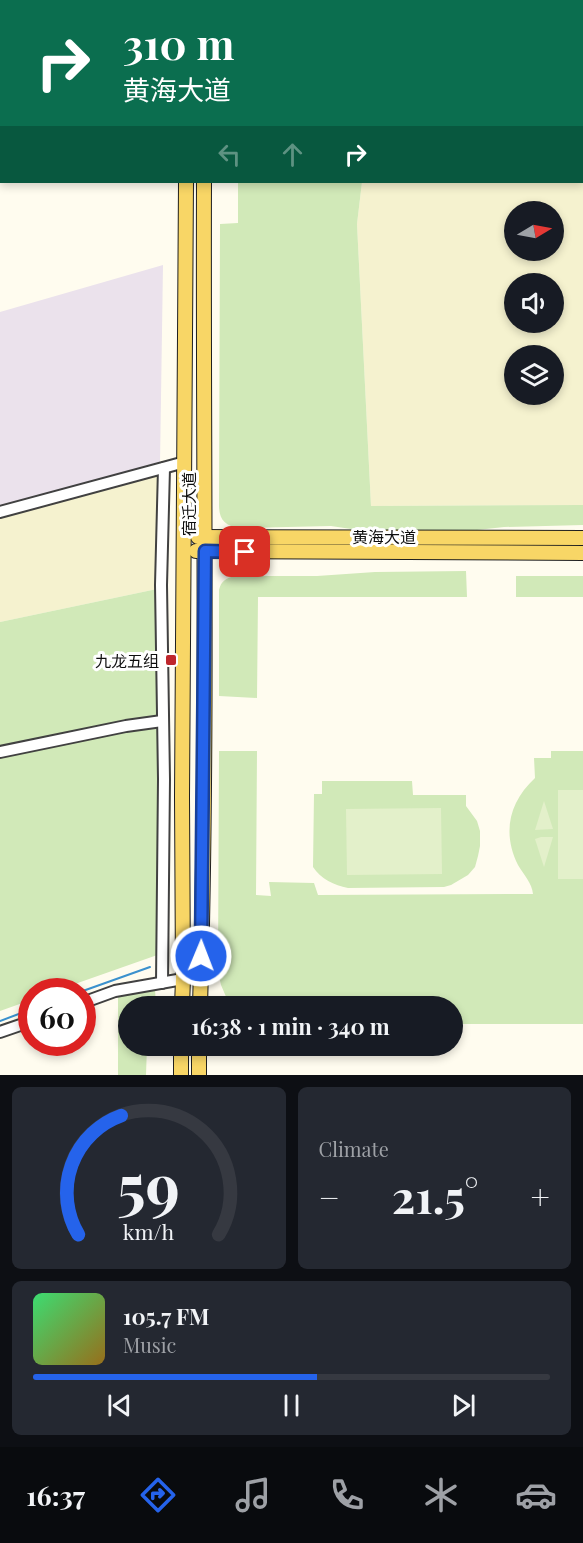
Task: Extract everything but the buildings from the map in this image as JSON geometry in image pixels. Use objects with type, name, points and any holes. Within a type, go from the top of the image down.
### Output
[{"type":"main road","name":"宿迁大道","points":[[182,996],[186,183]]},
{"type":"main road","name":"宿迁大道","points":[[200,996],[205,544],[204,183]]},
{"type":"main road","name":"黄海大道","points":[[185,544],[583,538]]},
{"type":"main road","name":"黄海大道","points":[[205,544],[583,553]]},
{"type":"main road","points":[[181,1056],[181,1075]]},
{"type":"main road","points":[[199,1056],[199,1075]]},
{"type":"street","points":[[0,512],[185,462]]},
{"type":"street","points":[[162,983],[164,779],[161,585],[164,468]]},
{"type":"street","points":[[0,752],[126,726],[162,721]]},
{"type":"street","points":[[96,998],[115,991],[183,979]]},
{"type":"street","points":[[0,1032],[18,1026]]},
{"type":"shaded area","points":[[362,183],[583,183],[583,505],[371,506],[357,224]]},
{"type":"shaded area","points":[[163,265],[160,464],[0,506],[0,312]]},
{"type":"shaded area","points":[[159,474],[157,589],[0,622],[0,515]]},
{"type":"green space","points":[[238,183],[362,183],[357,224],[371,506],[583,505],[583,525],[392,531],[331,526],[240,528],[230,526],[224,521],[220,515],[219,505],[220,224],[238,223]]},
{"type":"green space","points":[[466,571],[467,597],[258,597],[257,698],[219,696],[219,590],[221,584],[227,579],[235,576]]},
{"type":"green space","points":[[516,576],[583,576],[583,597],[516,597]]},
{"type":"green space","points":[[157,589],[163,953],[92,978],[18,978],[18,1005],[0,1011],[0,622]]},
{"type":"green space","points":[[219,751],[257,751],[256,895],[271,896],[269,882],[314,883],[318,895],[533,894],[518,865],[510,841],[509,830],[514,808],[526,787],[535,778],[534,758],[551,758],[551,751],[583,751],[583,1024],[463,1024],[463,996],[226,996],[218,971]]},
{"type":"green space","points":[[322,781],[412,781],[413,795],[466,795],[466,806],[477,821],[480,831],[480,846],[475,867],[468,875],[444,887],[348,888],[328,881],[313,867],[314,794],[322,794]]},
{"type":"green space","points":[[558,790],[583,790],[583,879],[558,879]]},
{"type":"green space","points":[[544,801],[553,829],[535,830]]},
{"type":"green space","points":[[441,808],[442,874],[347,875],[346,809]]},
{"type":"green space","points":[[553,837],[544,867],[535,839]]},
{"type":"green space","points":[[155,989],[155,996],[118,995]]},
{"type":"green space","points":[[118,1056],[147,1056],[146,1075],[118,1075]]},
{"type":"waterway","points":[[96,986],[150,967]]},
{"type":"waterway","points":[[0,1021],[18,1014]]},
{"type":"place","name":"九龙五组","points":[[171,660]]},
{"type":"route","points":[[201,956],[205,551],[245,552]]}]
